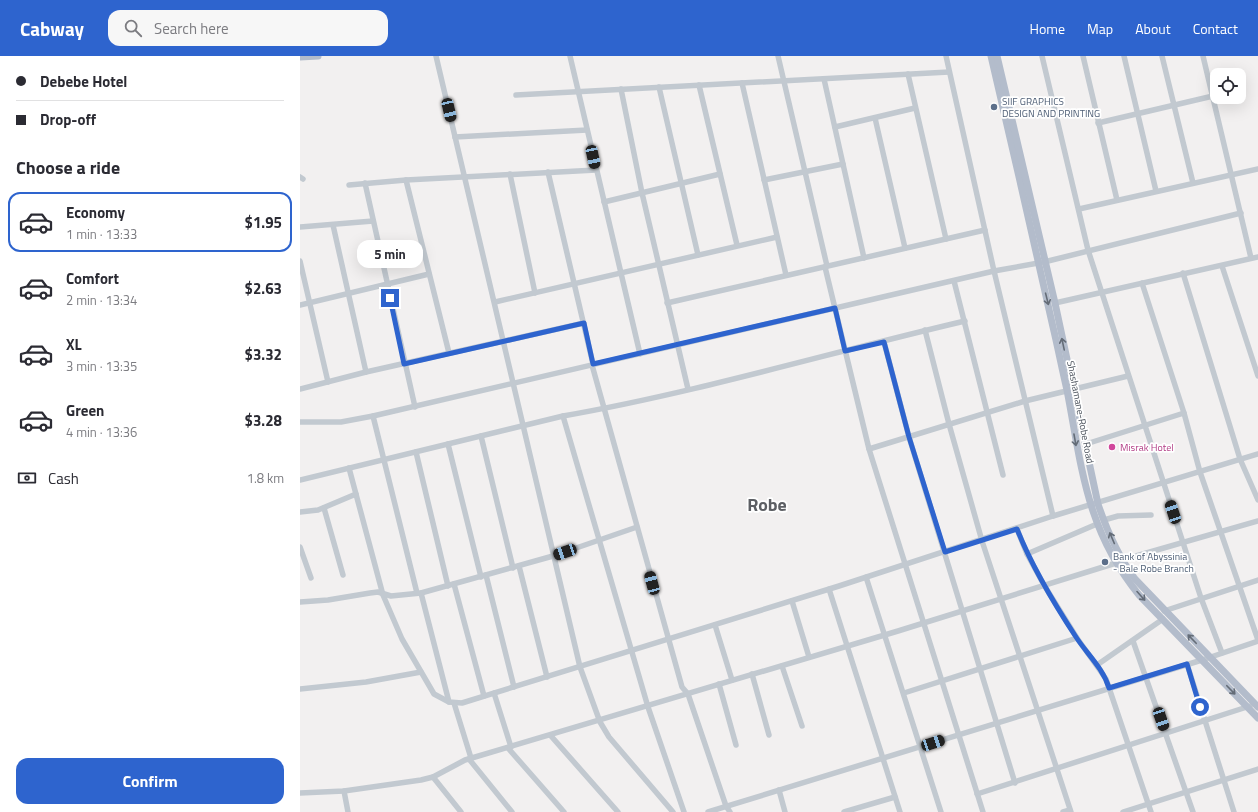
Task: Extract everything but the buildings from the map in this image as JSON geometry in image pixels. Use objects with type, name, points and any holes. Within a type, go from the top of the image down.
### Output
[{"type":"main road","points":[[300,57],[318,56]]},
{"type":"main road","name":"Shashamane-Robe Road","points":[[991,56],[1041,262],[1055,303],[1070,390],[1076,445],[1090,505],[1097,524],[1139,595],[1258,718]]},
{"type":"main road","name":"Shashamane-Robe Road","points":[[997,56],[1070,390],[1086,444],[1098,504],[1119,562],[1164,611],[1257,705]]},
{"type":"street","points":[[436,56],[580,667],[600,722],[609,737],[674,812]]},
{"type":"street","points":[[570,56],[640,354]]},
{"type":"street","points":[[778,56],[835,308],[869,449],[983,812]]},
{"type":"street","points":[[946,56],[994,271],[1054,516]]},
{"type":"street","points":[[1042,56],[1088,250],[1201,598],[1222,653]]},
{"type":"street","points":[[1083,56],[1117,200]]},
{"type":"street","points":[[1124,56],[1156,191]]},
{"type":"street","points":[[1162,56],[1193,183]]},
{"type":"street","points":[[1203,56],[1210,84]]},
{"type":"street","points":[[516,94],[949,72]]},
{"type":"street","points":[[908,74],[946,239]]},
{"type":"street","points":[[824,79],[836,127],[864,258]]},
{"type":"street","points":[[742,83],[786,275]]},
{"type":"street","points":[[699,85],[737,245]]},
{"type":"street","points":[[659,87],[698,255]]},
{"type":"street","points":[[621,89],[642,193],[688,389]]},
{"type":"street","points":[[1098,123],[1210,97]]},
{"type":"street","points":[[1215,104],[1251,258]]},
{"type":"street","points":[[836,127],[915,108]]},
{"type":"street","points":[[875,118],[905,248]]},
{"type":"street","points":[[455,136],[587,130]]},
{"type":"street","points":[[764,180],[843,164]]},
{"type":"street","points":[[1079,209],[1258,169]]},
{"type":"street","points":[[349,185],[406,180],[596,170]]},
{"type":"street","points":[[548,172],[584,323],[592,365],[636,527],[682,687],[688,694],[726,806],[730,812]]},
{"type":"street","points":[[510,174],[535,293]]},
{"type":"street","points":[[604,202],[720,174]]},
{"type":"street","points":[[406,180],[449,353]]},
{"type":"street","points":[[365,183],[414,407]]},
{"type":"street","points":[[300,422],[341,422],[414,407],[994,271],[1041,262],[1241,213]]},
{"type":"street","points":[[300,227],[373,221]]},
{"type":"street","points":[[333,225],[366,372]]},
{"type":"street","points":[[667,303],[985,230]]},
{"type":"street","points":[[495,302],[777,237]]},
{"type":"street","points":[[1055,303],[1258,257]]},
{"type":"street","points":[[300,261],[328,382]]},
{"type":"street","points":[[1222,266],[1258,376]]},
{"type":"street","points":[[1183,273],[1240,459],[1258,500]]},
{"type":"street","points":[[300,306],[429,274]]},
{"type":"street","points":[[954,281],[1003,475]]},
{"type":"street","points":[[708,812],[1202,660],[1258,640],[1200,472],[1184,413],[1142,283]]},
{"type":"street","points":[[300,480],[563,416],[604,409],[688,389],[965,321]]},
{"type":"street","points":[[300,389],[366,372],[584,323]]},
{"type":"street","points":[[925,330],[948,424],[982,541],[1070,811],[1063,812]]},
{"type":"street","points":[[884,342],[909,437],[1015,783]]},
{"type":"street","points":[[869,449],[1025,401],[1128,376]]},
{"type":"street","points":[[1086,444],[1145,427],[1184,413]]},
{"type":"street","points":[[373,416],[383,460],[419,593],[470,759],[512,812]]},
{"type":"street","points":[[563,416],[648,707],[684,812]]},
{"type":"street","points":[[481,436],[547,677]]},
{"type":"street","points":[[448,444],[514,687]]},
{"type":"street","points":[[416,452],[451,585],[484,696]]},
{"type":"street","points":[[349,468],[383,595],[402,639],[434,694],[452,702],[462,703],[982,541],[1054,516],[1098,504],[1258,454]]},
{"type":"street","points":[[300,512],[324,508],[356,494]]},
{"type":"street","points":[[324,508],[343,575]]},
{"type":"street","points":[[1104,520],[1118,516],[1151,515]]},
{"type":"street","points":[[300,793],[344,791],[433,777],[470,759],[600,722],[732,680],[886,635],[1183,541],[1258,521]]},
{"type":"street","points":[[1027,554],[1097,524]]},
{"type":"street","points":[[300,602],[328,600],[378,592],[383,595],[392,596],[419,593],[553,556],[636,527]]},
{"type":"street","points":[[1017,529],[1027,554],[1044,585],[1077,638],[1106,679],[1151,812]]},
{"type":"street","points":[[300,547],[311,578]]},
{"type":"street","points":[[866,577],[886,635],[941,812]]},
{"type":"street","points":[[1164,611],[1258,580]]},
{"type":"street","points":[[829,589],[900,812]]},
{"type":"street","points":[[792,601],[809,657]]},
{"type":"street","points":[[1097,665],[1163,619]]},
{"type":"street","points":[[714,625],[732,680]]},
{"type":"street","points":[[904,693],[1077,638]]},
{"type":"street","points":[[1133,641],[1193,812]]},
{"type":"street","points":[[1187,664],[1234,812]]},
{"type":"street","points":[[782,666],[802,726]]},
{"type":"street","points":[[300,689],[366,682],[421,672]]},
{"type":"street","points":[[752,674],[769,735]]},
{"type":"street","points":[[719,684],[736,745]]},
{"type":"street","points":[[494,693],[510,747],[564,812]]},
{"type":"street","points":[[977,794],[1257,705]]},
{"type":"street","points":[[551,736],[618,812]]},
{"type":"street","points":[[1123,812],[1258,769]]},
{"type":"street","points":[[433,777],[461,812]]},
{"type":"street","points":[[779,790],[785,812]]},
{"type":"street","points":[[344,791],[348,812]]},
{"type":"street","points":[[844,812],[895,796]]},
{"type":"place","name":"SIIF GRAPHICS DESIGN AND PRINTING","points":[[994,107]]},
{"type":"place","name":"Misrak Hotel","points":[[1112,447]]},
{"type":"place","name":"Bank of Abyssinia - Bale Robe Branch","points":[[1105,562]]},
{"type":"district","name":"Robe","points":[[767,505]]},
{"type":"route","points":[[390,298],[404,364],[584,323],[593,364],[835,308],[845,351],[884,342],[909,437],[945,552],[1017,529],[1027,554],[1044,585],[1077,638],[1102,672],[1109,688],[1187,664],[1200,707]]}]
